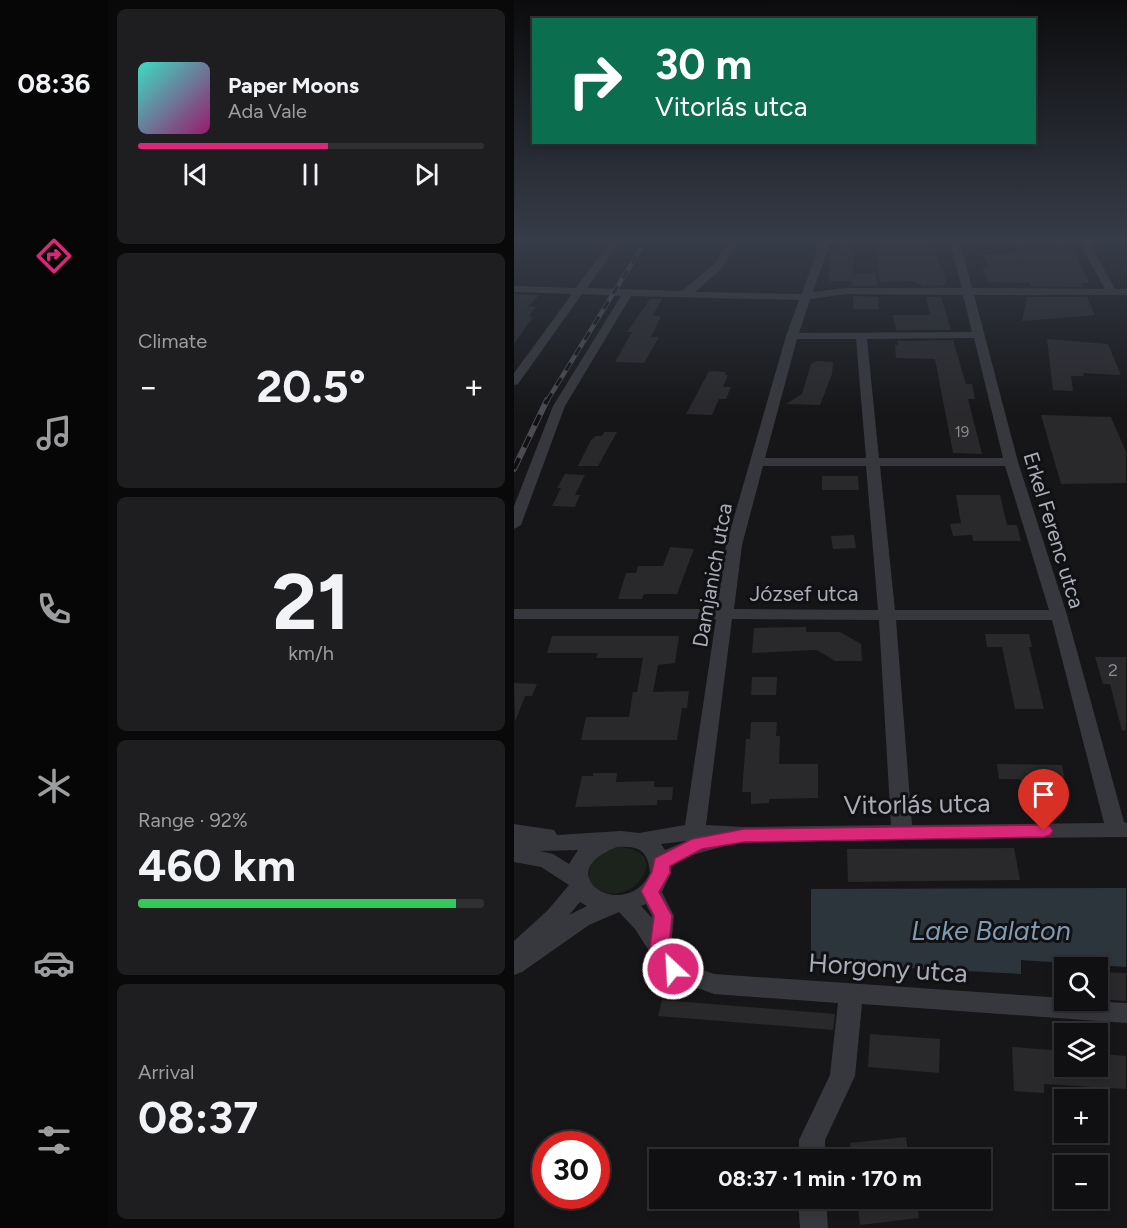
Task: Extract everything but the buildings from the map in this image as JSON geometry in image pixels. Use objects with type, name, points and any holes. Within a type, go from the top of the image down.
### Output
[{"type":"street","points":[[514,381],[573,299]]},
{"type":"street","points":[[514,525],[559,406],[624,299]]},
{"type":"street","name":"Damjanich utca","points":[[693,831],[697,822],[734,545],[792,336],[806,299]]},
{"type":"street","name":"Erkel Ferenc utca","points":[[971,299],[1011,462],[1059,615],[1121,830]]},
{"type":"street","points":[[792,336],[980,335]]},
{"type":"street","points":[[861,336],[887,615],[902,833]]},
{"type":"street","points":[[757,462],[1011,462]]},
{"type":"street","name":"József utca","points":[[514,614],[1059,615]]},
{"type":"street","name":"Vitorlás utca","points":[[514,847],[528,843],[638,841],[675,832],[693,831],[744,835],[1121,830]]},
{"type":"street","points":[[514,832],[544,835],[570,843]]},
{"type":"street","name":"Vitorlás utca","points":[[661,862],[682,850],[707,841],[744,835]]},
{"type":"street","points":[[514,955],[556,916],[577,884],[581,859],[600,844],[613,840]]},
{"type":"street","points":[[514,965],[581,920],[650,891],[661,873],[661,862],[657,853],[638,841]]},
{"type":"street","points":[[514,854],[546,860],[577,884],[586,897],[617,905]]},
{"type":"street","points":[[650,891],[663,916],[660,947]]},
{"type":"street","name":"Horgony utca","points":[[617,905],[643,923],[673,969],[714,984],[1126,1013]]},
{"type":"street","points":[[812,1149],[812,1140],[842,1076],[851,994]]},
{"type":"street","points":[[813,1209],[814,1228]]},
{"type":"shaded area","points":[[618,847],[636,851],[645,859],[646,870],[640,880],[630,889],[616,893],[602,891],[589,881],[592,862],[604,851]]},
{"type":"water","name":"Lake Balaton","points":[[1126,888],[1126,967],[1108,966],[1108,957],[1054,957],[1054,962],[1021,960],[1021,974],[811,963],[811,889]]},
{"type":"railway","points":[[547,401],[610,299]]},
{"type":"railway","points":[[514,469],[547,400]]},
{"type":"route","points":[[673,969],[660,947],[663,916],[650,891],[661,873],[661,862],[698,844],[744,835],[1044,831]]}]
